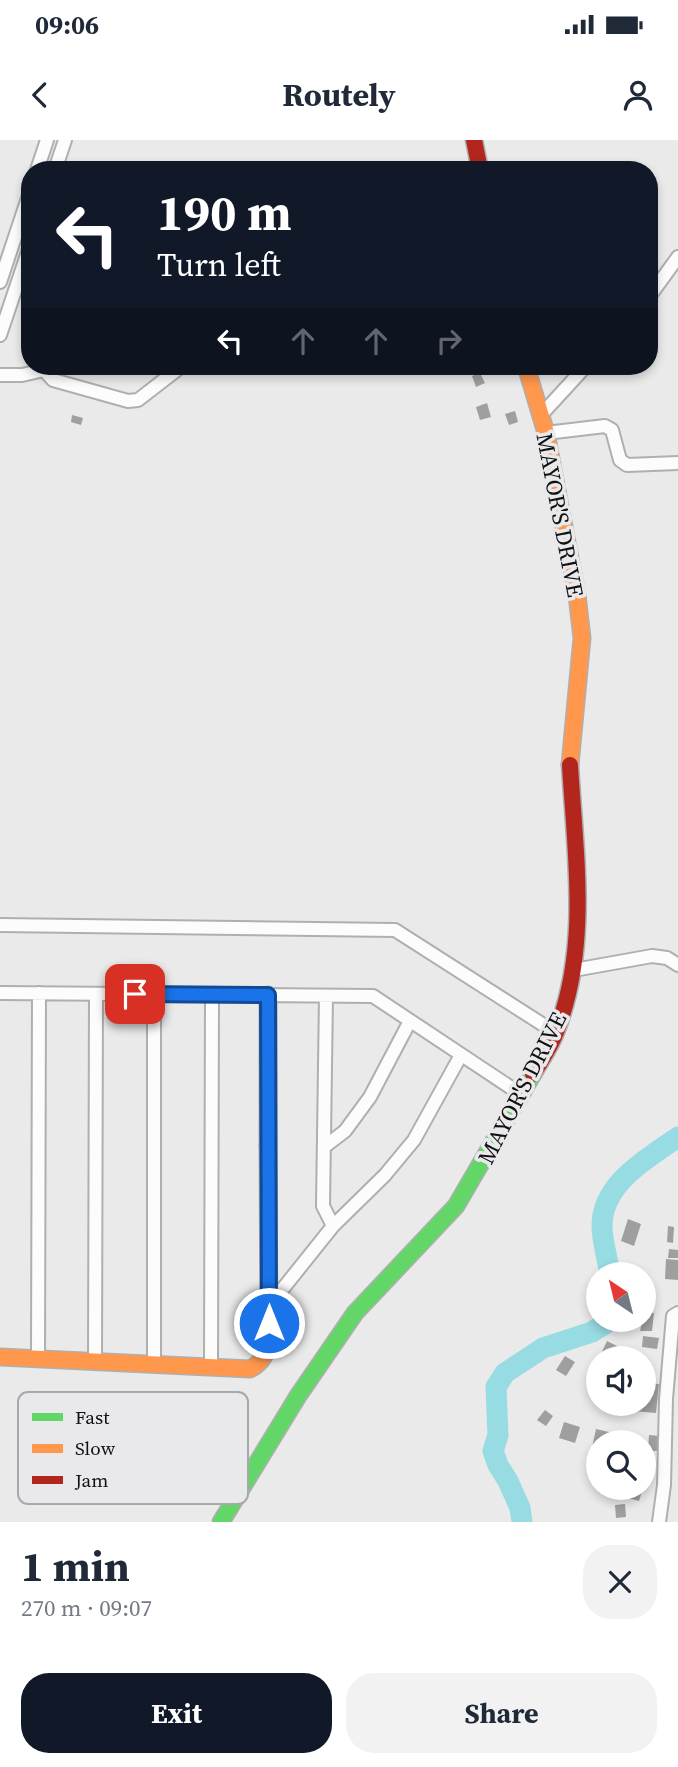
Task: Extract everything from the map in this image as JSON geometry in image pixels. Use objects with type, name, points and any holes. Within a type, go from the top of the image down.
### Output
[{"type":"street","points":[[40,161],[47,140]]},
{"type":"street","points":[[58,161],[65,140]]},
{"type":"street","points":[[474,140],[478,161]]},
{"type":"street","points":[[0,282],[21,219]]},
{"type":"street","points":[[658,285],[678,257]]},
{"type":"street","points":[[0,335],[21,273]]},
{"type":"street","points":[[0,375],[21,375]]},
{"type":"street","points":[[48,375],[53,380],[128,401],[138,400],[170,375]]},
{"type":"street","name":"MAYOR'S DRIVE","points":[[248,1478],[298,1396],[355,1313],[456,1206],[556,1032],[574,970],[577,897],[570,762],[582,638],[575,584],[546,433],[529,375]]},
{"type":"street","points":[[541,415],[578,375]]},
{"type":"street","points":[[546,433],[605,426],[612,430],[623,463],[678,463]]},
{"type":"street","points":[[0,925],[395,930],[556,1032]]},
{"type":"street","points":[[574,970],[652,956],[667,958],[678,965]]},
{"type":"street","points":[[0,993],[373,996],[522,1095]]},
{"type":"street","points":[[38,1359],[39,993]]},
{"type":"street","points":[[95,1362],[96,994]]},
{"type":"street","points":[[153,1364],[154,994]]},
{"type":"street","points":[[211,1367],[212,995]]},
{"type":"street","points":[[0,1357],[250,1368],[262,1361],[269,1340],[268,995]]},
{"type":"street","points":[[326,996],[323,1206],[333,1226]]},
{"type":"street","points":[[324,1147],[345,1131],[370,1097],[411,1021]]},
{"type":"street","points":[[269,1306],[333,1226],[385,1175],[414,1140],[461,1055]]},
{"type":"street","points":[[659,1522],[672,1396],[673,1315],[678,1313]]},
{"type":"street","name":"MAYOR'S DRIVE","points":[[221,1522],[232,1504]]},
{"type":"building","points":[[481,375],[485,383],[476,387],[472,376]]},
{"type":"building","points":[[487,403],[491,417],[480,420],[476,407]]},
{"type":"building","points":[[515,411],[518,422],[509,425],[505,414]]},
{"type":"building","points":[[72,415],[83,418],[81,425],[71,422]]},
{"type":"building","points":[[628,1219],[641,1224],[634,1246],[621,1241]]},
{"type":"building","points":[[668,1226],[674,1227],[673,1243],[667,1242]]},
{"type":"building","points":[[669,1249],[678,1250],[678,1258],[668,1258]]},
{"type":"building","points":[[666,1259],[678,1260],[678,1280],[665,1279]]},
{"type":"building","points":[[643,1336],[659,1338],[657,1349],[656,1346],[642,1346]]},
{"type":"building","points":[[607,1341],[617,1346],[605,1346]]},
{"type":"building","points":[[565,1356],[575,1362],[566,1376],[556,1370]]},
{"type":"building","points":[[656,1384],[659,1384],[656,1413]]},
{"type":"building","points":[[545,1410],[553,1416],[546,1426],[537,1420]]},
{"type":"building","points":[[564,1422],[580,1427],[575,1443],[559,1438]]},
{"type":"building","points":[[656,1436],[659,1436],[656,1451]]},
{"type":"building","points":[[625,1504],[626,1517],[616,1518],[615,1505]]},
{"type":"waterway","points":[[608,1262],[602,1226],[610,1197],[629,1173],[678,1137]]},
{"type":"waterway","points":[[522,1522],[520,1508],[493,1451],[498,1435],[496,1387],[505,1373],[543,1348],[592,1332]]},
{"type":"traffic: fast","points":[[268,995],[268,1146]]},
{"type":"traffic: fast","points":[[248,1478],[298,1396],[355,1313],[456,1206],[533,1074]]},
{"type":"traffic: fast","points":[[221,1522],[232,1504]]},
{"type":"traffic: slow","points":[[529,375],[546,433],[577,595],[582,638],[570,765]]},
{"type":"traffic: slow","points":[[0,1357],[250,1369],[258,1364],[269,1341],[268,1146]]},
{"type":"traffic: jam","points":[[474,140],[478,161]]},
{"type":"traffic: jam","points":[[533,1074],[556,1032],[567,1000],[573,967],[578,900],[570,765]]},
{"type":"route","points":[[135,994],[268,995],[269,1323]]}]
